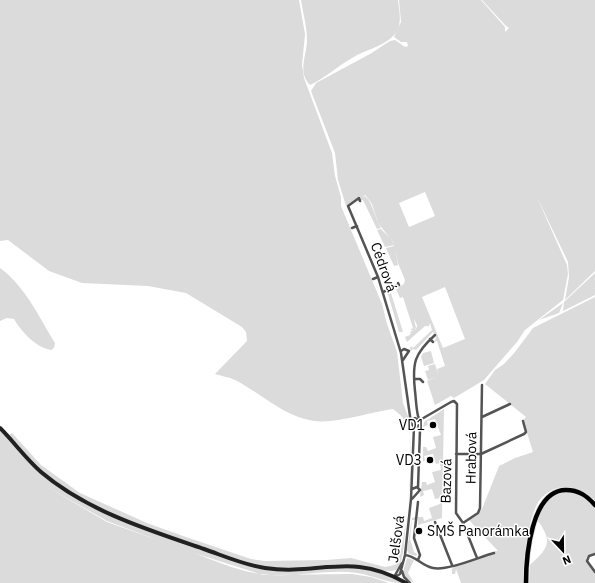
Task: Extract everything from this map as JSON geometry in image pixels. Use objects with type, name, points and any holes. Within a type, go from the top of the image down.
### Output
[{"type":"main road","points":[[526,583],[534,527],[539,509],[544,501],[555,493],[568,490],[584,495],[595,505]]},
{"type":"street","name":"Cédrová","points":[[360,201],[359,198],[348,206],[383,292],[403,361],[410,415],[413,419],[411,424],[415,427]]},
{"type":"street","points":[[352,228],[357,226]]},
{"type":"street","points":[[373,279],[378,277]]},
{"type":"street","points":[[383,292],[399,285],[398,283]]},
{"type":"street","points":[[420,424],[417,412],[414,366],[416,357],[422,347],[435,335]]},
{"type":"street","points":[[430,339],[433,342]]},
{"type":"street","name":"Cédrová","points":[[401,353],[404,349],[409,351],[403,361]]},
{"type":"street","points":[[414,379],[420,379],[423,382]]},
{"type":"street","name":"Hrabová","points":[[463,523],[480,510],[482,385]]},
{"type":"street","name":"Bazová","points":[[424,419],[454,401],[457,405],[456,513],[463,523],[477,558]]},
{"type":"street","points":[[482,417],[510,404]]},
{"type":"street","points":[[417,412],[413,419],[424,419]]},
{"type":"street","points":[[415,427],[424,419]]},
{"type":"street","points":[[456,454],[481,454],[525,434],[523,421]]},
{"type":"street","name":"Jelšová","points":[[394,577],[400,575],[405,555],[412,489],[415,427],[420,430],[419,492],[411,499]]},
{"type":"street","points":[[0,428],[35,466],[61,487],[86,502],[140,527],[259,567],[286,569],[354,566],[379,571],[406,583]]},
{"type":"street","points":[[412,489],[418,487]]},
{"type":"street","name":"Jelšová","points":[[418,502],[414,538],[420,555],[418,560]]},
{"type":"street","points":[[435,522],[452,566]]},
{"type":"street","points":[[405,555],[434,568],[452,566],[494,553]]},
{"type":"street","points":[[595,554],[589,556],[587,561],[595,572]]},
{"type":"street","points":[[394,577],[403,562]]},
{"type":"street","points":[[402,569],[404,577],[410,583]]},
{"type":"shaded area","points":[[0,0],[299,0],[305,34],[302,65],[304,78],[332,153],[335,176],[341,197],[341,206],[382,304],[397,352],[403,403],[409,419],[410,437],[406,422],[393,409],[332,421],[314,421],[303,419],[283,410],[245,385],[230,378],[215,374],[247,341],[246,332],[242,327],[186,293],[148,286],[82,283],[49,271],[8,240],[0,241]]},
{"type":"shaded area","points":[[301,0],[398,0],[400,16],[399,27],[393,36],[382,44],[352,58],[310,85],[306,80],[303,69],[307,40],[306,25]]},
{"type":"shaded area","points":[[399,0],[481,0],[505,27],[505,32],[509,28],[482,0],[595,0],[595,271],[565,300],[569,277],[568,262],[536,195],[567,265],[568,274],[563,300],[525,330],[517,342],[484,380],[454,398],[451,396],[435,405],[427,381],[436,377],[428,380],[425,371],[429,370],[428,366],[435,364],[438,374],[437,369],[445,366],[437,341],[434,342],[436,338],[433,332],[416,350],[413,349],[411,351],[411,346],[413,348],[432,330],[430,323],[429,326],[425,326],[407,342],[405,337],[410,335],[411,331],[414,330],[410,330],[413,328],[403,297],[400,298],[396,289],[404,284],[405,280],[398,263],[393,242],[378,224],[381,228],[377,229],[360,196],[346,206],[338,180],[335,153],[311,91],[316,83],[370,54],[390,41],[395,40],[405,47],[408,46],[407,42],[401,42],[394,37],[401,22]],"holes":[[[425,192],[435,216],[409,227],[399,203]],[[365,195],[372,204],[378,222],[372,207],[365,196],[362,198]],[[445,287],[465,339],[443,348],[422,297]],[[414,319],[417,325],[416,329],[414,330],[416,328]]]},
{"type":"shaded area","points":[[381,229],[391,239],[394,245],[385,247],[377,230]]},
{"type":"shaded area","points":[[394,246],[398,265],[394,266],[386,248]]},
{"type":"shaded area","points":[[0,268],[17,284],[37,313],[55,343],[54,348],[51,350],[34,342],[21,329],[14,319],[7,318],[0,321]]},
{"type":"shaded area","points":[[595,273],[595,295],[563,311],[564,302]]},
{"type":"shaded area","points":[[391,293],[403,332],[399,332],[388,294]]},
{"type":"shaded area","points":[[595,297],[595,501],[582,491],[570,487],[554,489],[541,498],[535,508],[529,529],[525,552],[523,583],[461,583],[456,569],[455,574],[452,574],[452,569],[455,566],[495,553],[494,551],[498,551],[469,520],[482,509],[499,466],[515,458],[533,452],[523,420],[526,417],[485,384],[495,370],[504,364],[515,352],[533,328]]},
{"type":"shaded area","points":[[563,303],[559,313],[539,320]]},
{"type":"shaded area","points":[[431,351],[434,363],[424,366],[421,357],[423,353]]},
{"type":"shaded area","points":[[444,409],[442,518],[418,525],[418,517],[423,517],[424,521],[432,518],[429,508],[440,504],[440,498],[435,499],[432,489],[423,491],[424,495],[420,497],[422,482],[426,482],[427,485],[435,482],[432,472],[441,470],[440,463],[436,464],[433,454],[424,456],[425,460],[423,462],[423,447],[426,447],[428,451],[436,448],[433,437],[441,435],[435,419],[427,421],[428,425],[423,427],[424,422]]},
{"type":"shaded area","points":[[0,430],[57,486],[124,521],[259,569],[355,567],[381,573],[402,583],[390,582],[357,573],[335,572],[298,575],[352,574],[371,577],[389,583],[0,583]],"holes":[[[44,485],[107,521],[160,541],[107,522]]]},
{"type":"shaded area","points":[[12,433],[41,465],[80,493],[147,523],[251,559],[265,561],[351,558],[385,567],[395,565],[399,556],[408,508],[403,552],[400,566],[396,570],[385,571],[345,564],[279,568],[260,566],[234,559],[158,532],[114,514],[72,493],[53,481],[37,467],[9,435]]},
{"type":"shaded area","points":[[410,437],[411,455],[410,461]]},
{"type":"shaded area","points":[[410,461],[411,476],[409,493],[410,476]]},
{"type":"shaded area","points":[[562,493],[576,494],[595,509],[595,553],[588,555],[586,559],[595,573],[595,583],[529,583],[530,565],[544,550],[547,540],[546,535],[538,521],[539,516],[543,507],[549,500]]},
{"type":"shaded area","points":[[415,517],[415,520],[412,520],[410,539],[414,552],[417,554],[416,556],[409,554],[407,550],[412,518]]},
{"type":"shaded area","points":[[407,558],[414,560],[408,573],[414,583],[405,577],[403,572]]},
{"type":"place","name":"VD1","points":[[433,425]]},
{"type":"place","name":"VD3","points":[[430,460]]},
{"type":"place","name":"SMŠ Panorámka","points":[[419,531]]}]
